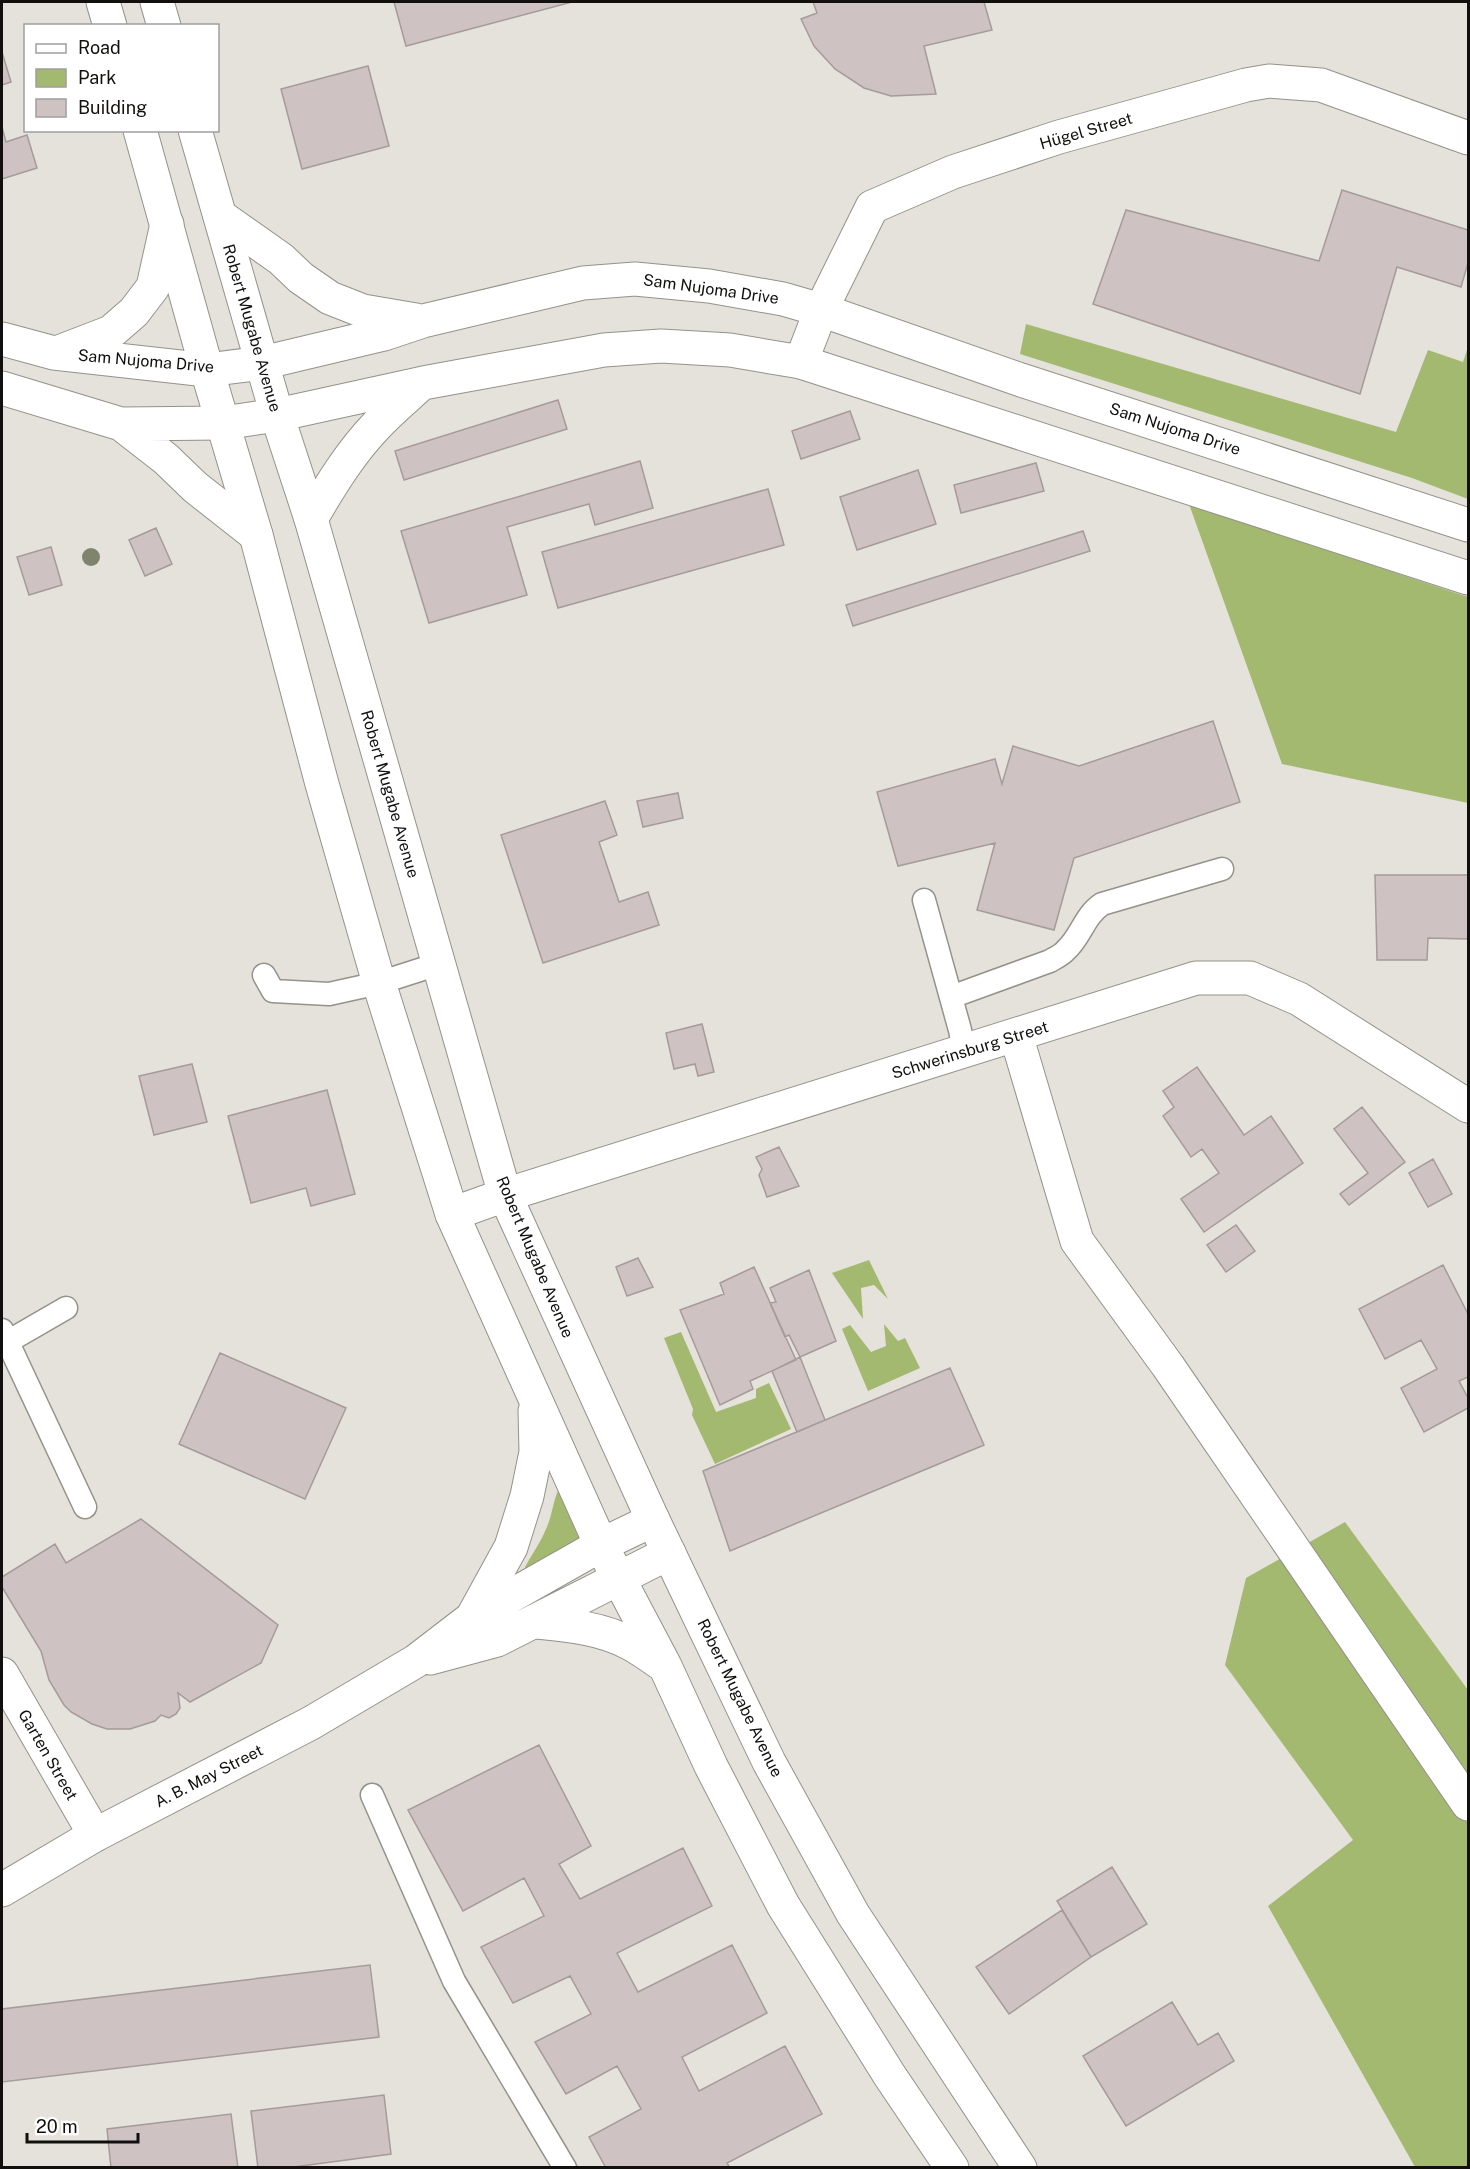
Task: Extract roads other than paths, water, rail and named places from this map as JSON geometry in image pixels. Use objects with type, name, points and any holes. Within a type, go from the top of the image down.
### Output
[{"type":"main road","points":[[103,2],[109,24]]},
{"type":"main road","points":[[157,2],[163,24]]},
{"type":"main road","name":"Hügel Street","points":[[801,362],[821,310],[872,207],[953,172],[1059,137],[1246,84],[1269,81],[1321,85],[1468,138]]},
{"type":"main road","points":[[141,132],[256,535],[322,784],[379,983],[452,1214],[602,1545],[665,1666],[711,1766],[783,1905],[890,2076],[952,2168]]},
{"type":"main road","name":"Robert Mugabe Avenue","points":[[196,132],[277,415],[311,519],[505,1195],[653,1520],[770,1762],[853,1914],[1020,2168]]},
{"type":"main road","points":[[220,216],[281,259],[301,278],[330,298],[363,312],[423,321]]},
{"type":"main road","points":[[54,353],[111,332],[134,312],[153,287],[167,224]]},
{"type":"main road","name":"Sam Nujoma Drive","points":[[2,339],[54,353],[207,370],[262,363],[384,334],[423,321],[583,283],[635,279],[709,286],[783,299],[821,310],[1021,380],[1468,525]]},
{"type":"main road","points":[[2,388],[121,424],[223,423],[277,415],[423,383],[604,350],[661,346],[730,350],[801,362],[1468,578]]},
{"type":"main road","points":[[311,519],[355,450],[378,424],[423,383]]},
{"type":"main road","points":[[121,424],[256,535]]},
{"type":"main road","name":"Schwerinsburg Street","points":[[452,1214],[505,1195],[1196,978],[1250,978],[1299,999],[1468,1106]]},
{"type":"main road","points":[[1016,1035],[1077,1242],[1168,1366],[1468,1804]]},
{"type":"main road","points":[[472,1618],[511,1547],[527,1496],[536,1452],[534,1396]]},
{"type":"main road","name":"A. B. May Street","points":[[2,1890],[95,1835],[311,1723],[416,1661],[472,1618],[602,1545],[653,1520]]},
{"type":"main road","name":"A. B. May Street","points":[[416,1661],[497,1640],[619,1580],[669,1552]]},
{"type":"main road","points":[[535,1622],[579,1627],[599,1632],[630,1643],[665,1666]]},
{"type":"main road","name":"Garten Street","points":[[2,1674],[95,1835]]},
{"type":"lane","points":[[951,997],[1059,956],[1067,950],[1089,915],[1102,904],[1222,869]]},
{"type":"lane","points":[[924,900],[964,1051]]},
{"type":"lane","points":[[264,975],[273,991],[328,994],[379,983],[438,964]]},
{"type":"lane","points":[[66,1308],[3,1339],[85,1506]]},
{"type":"lane","points":[[372,1795],[454,1981],[565,2168]]}]
